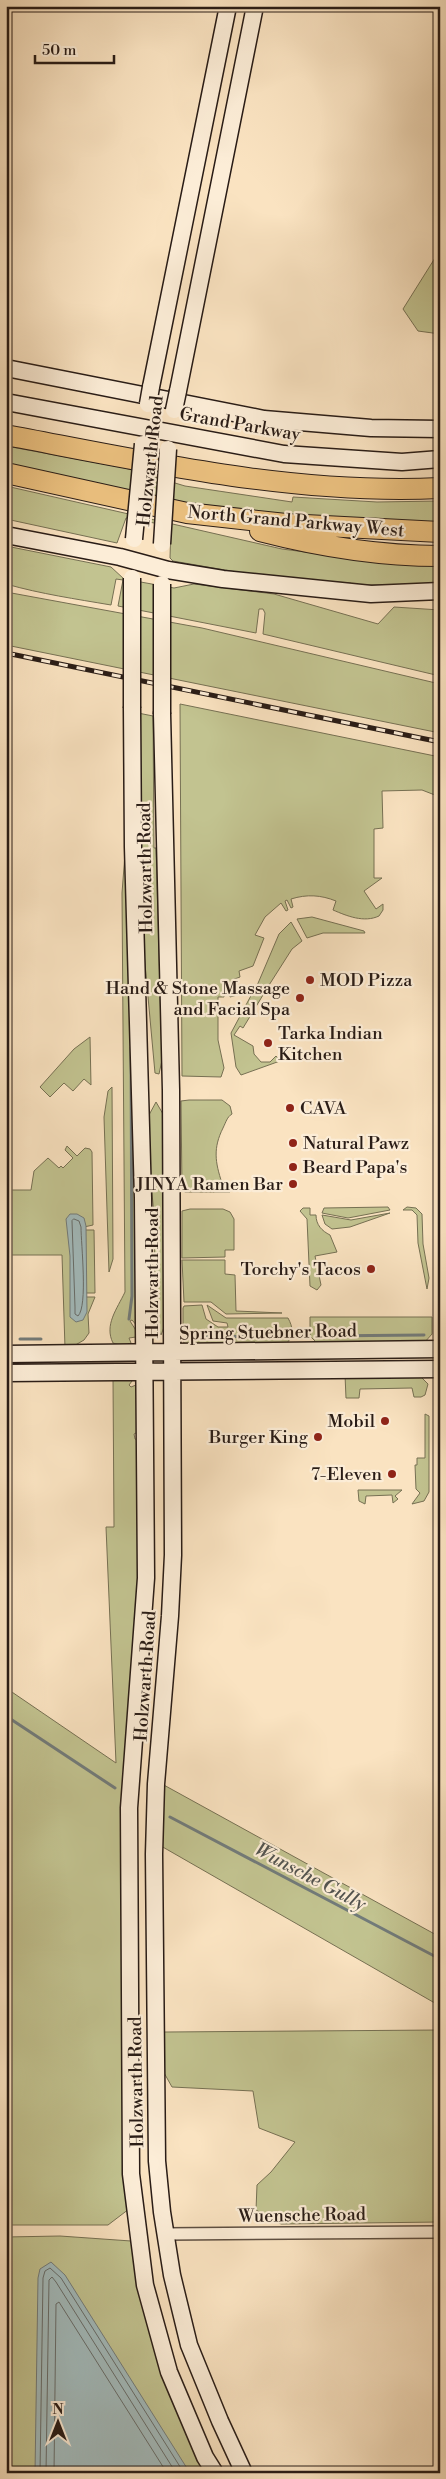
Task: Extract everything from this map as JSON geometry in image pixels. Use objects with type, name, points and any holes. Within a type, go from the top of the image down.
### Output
[{"type":"highway","points":[[6,435],[244,479],[353,488],[440,488]]},
{"type":"highway","name":"North Grand Parkway West","points":[[6,474],[187,513],[286,524],[440,532]]},
{"type":"highway","points":[[187,513],[304,543],[406,556],[440,556]]},
{"type":"main road","name":"Holzwarth Road","points":[[215,2473],[205,2457],[169,2372],[145,2285],[131,2174],[128,1808],[146,1578],[143,1198],[133,847],[132,578],[134,539],[148,404],[228,6]]},
{"type":"main road","name":"Holzwarth Road","points":[[244,2473],[220,2421],[189,2344],[172,2275],[166,2234],[157,2161],[154,1854],[156,1784],[173,1554],[171,1090],[162,714],[162,544],[174,410],[255,6]]},
{"type":"main road","points":[[6,368],[264,419],[372,428],[440,429]]},
{"type":"main road","points":[[6,375],[105,388]]},
{"type":"main road","name":"Grand Parkway","points":[[6,402],[170,441],[284,454],[402,462],[440,459]]},
{"type":"main road","points":[[6,535],[133,560],[162,576],[232,580],[372,594],[440,590]]},
{"type":"main road","name":"Spring Stuebner Road","points":[[6,1354],[440,1349]]},
{"type":"main road","points":[[6,1373],[173,1373],[440,1368]]},
{"type":"main road","points":[[139,1663],[166,1666]]},
{"type":"street","name":"Wuensche Road","points":[[166,2234],[440,2232]]},
{"type":"green space","points":[[440,250],[440,334],[418,331],[403,309]]},
{"type":"green space","points":[[6,446],[125,468],[185,486],[292,502],[293,497],[377,502],[440,501],[440,522],[341,522],[182,502],[6,466]]},
{"type":"green space","points":[[6,486],[282,549],[351,558],[440,563],[440,584],[353,585],[351,583],[271,578],[173,561],[170,558],[171,526],[126,518],[117,543],[6,519]]},
{"type":"green space","points":[[6,546],[111,567],[124,579],[174,588],[194,584],[274,594],[378,624],[394,607],[440,610],[440,676],[263,634],[265,613],[263,609],[259,609],[256,633],[118,606],[123,580],[116,579],[111,605],[6,584]]},
{"type":"green space","points":[[6,592],[202,628],[440,684],[440,733],[6,645]]},
{"type":"green space","points":[[180,704],[440,757],[440,797],[422,790],[382,791],[383,828],[374,829],[374,878],[382,878],[364,891],[376,909],[383,904],[383,910],[379,916],[362,919],[350,916],[333,910],[336,901],[325,897],[308,896],[291,899],[293,907],[291,908],[287,900],[285,901],[288,910],[286,911],[281,903],[265,917],[255,935],[264,938],[253,966],[239,971],[240,977],[232,980],[236,992],[239,991],[237,995],[230,997],[230,990],[224,990],[224,997],[218,997],[218,1040],[224,1068],[221,1077],[182,1076]]},
{"type":"green space","points":[[138,713],[153,716],[154,848],[156,848],[162,1060],[159,1074],[155,1073],[144,953]]},
{"type":"green space","points":[[126,841],[138,1327],[132,1320],[130,1321],[137,1332],[136,1337],[129,1338],[131,1343],[123,1346],[113,1343],[110,1330],[113,1317],[125,1292],[122,893]]},
{"type":"green space","points":[[312,917],[364,931],[365,933],[323,933],[307,938],[297,919]]},
{"type":"green space","points":[[291,922],[302,941],[292,949],[264,993],[256,988],[279,934]]},
{"type":"green space","points":[[254,990],[263,995],[243,1028],[240,1026],[234,1035],[253,1046],[254,1054],[261,1062],[270,1062],[276,1056],[280,1061],[241,1075],[236,1067],[231,1033]]},
{"type":"green space","points":[[90,1037],[91,1085],[84,1079],[73,1091],[64,1083],[50,1097],[40,1087],[74,1049]]},
{"type":"green space","points":[[112,1087],[113,1259],[109,1272],[104,1117],[108,1091]]},
{"type":"green space","points":[[222,1100],[230,1106],[232,1114],[220,1135],[216,1155],[222,1183],[234,1186],[230,1192],[185,1192],[182,1190],[181,1101]]},
{"type":"green space","points":[[156,1102],[163,1114],[164,1327],[161,1335],[157,1327],[155,1314],[154,1214],[148,1129],[149,1115]]},
{"type":"green space","points":[[67,1146],[77,1156],[85,1148],[90,1149],[92,1152],[93,1225],[84,1227],[85,1230],[94,1230],[95,1293],[85,1293],[86,1297],[95,1297],[88,1314],[89,1333],[84,1340],[72,1347],[65,1348],[62,1255],[6,1255],[6,1190],[31,1190],[34,1171],[48,1158],[59,1168],[61,1166],[63,1168],[73,1158],[65,1150]]},
{"type":"green space","points":[[388,1207],[390,1210],[348,1218],[322,1213],[324,1208]]},
{"type":"green space","points":[[407,1207],[416,1208],[422,1214],[423,1244],[429,1278],[427,1289],[418,1243],[417,1215],[412,1210],[403,1210]]},
{"type":"green space","points":[[303,1208],[310,1208],[310,1215],[316,1215],[318,1225],[330,1235],[337,1252],[315,1256],[321,1285],[317,1290],[310,1286],[307,1219],[300,1211]]},
{"type":"green space","points":[[190,1209],[223,1209],[230,1212],[234,1219],[234,1250],[225,1250],[225,1257],[182,1258],[182,1211]]},
{"type":"green space","points":[[390,1213],[350,1227],[332,1229],[325,1224],[322,1215],[351,1220]]},
{"type":"green space","points":[[182,1260],[225,1260],[225,1274],[235,1275],[236,1311],[282,1313],[226,1314],[211,1302],[184,1302]]},
{"type":"green space","points":[[202,1305],[206,1319],[218,1327],[228,1327],[227,1323],[213,1321],[207,1305],[226,1318],[288,1318],[292,1328],[291,1337],[287,1343],[188,1345],[183,1342],[187,1338],[183,1332],[183,1308],[184,1306]]},
{"type":"green space","points":[[310,1317],[432,1317],[432,1334],[424,1343],[317,1343],[310,1336]]},
{"type":"green space","points":[[345,1375],[420,1376],[428,1384],[425,1395],[421,1397],[414,1397],[412,1388],[360,1389],[359,1398],[346,1398]]},
{"type":"green space","points":[[113,1378],[127,1378],[132,1381],[129,1385],[131,1387],[136,1385],[138,1390],[138,1432],[134,1434],[135,1439],[138,1440],[139,1552],[129,2209],[108,2225],[6,2225],[6,1688],[116,1763],[106,1527],[114,1527]]},
{"type":"green space","points":[[425,1414],[429,1416],[429,1492],[424,1501],[412,1504],[420,1493],[416,1489],[415,1465],[417,1465],[417,1458],[425,1458]]},
{"type":"green space","points":[[358,1490],[402,1490],[395,1496],[398,1499],[393,1503],[392,1495],[366,1496],[365,1504],[359,1501]]},
{"type":"green space","points":[[162,1784],[440,1937],[440,2006],[161,1846]]},
{"type":"green space","points":[[440,2030],[440,2222],[281,2224],[256,2210],[257,2185],[271,2172],[295,2142],[259,2128],[253,2091],[172,2087],[163,2071],[164,2032]]},
{"type":"green space","points":[[60,2236],[131,2241],[208,2473],[6,2473],[6,2237]]},
{"type":"water","points":[[70,1214],[77,1214],[84,1218],[86,1226],[87,1312],[83,1320],[76,1322],[70,1317],[70,1256],[66,1219]]},
{"type":"water","points":[[51,2262],[65,2275],[190,2473],[35,2473],[38,2278],[40,2269]]},
{"type":"waterway","points":[[129,1319],[132,1296],[131,1048]]},
{"type":"waterway","points":[[317,1336],[424,1335]]},
{"type":"waterway","points":[[201,1337],[283,1336]]},
{"type":"waterway","points":[[20,1339],[41,1339]]},
{"type":"waterway","name":"Wunsche Gully","points":[[6,1716],[115,1788]]},
{"type":"waterway","name":"Wunsche Gully","points":[[170,1817],[440,1959]]},
{"type":"railway","points":[[6,653],[440,742]]},
{"type":"place","name":"MOD Pizza","points":[[310,980]]},
{"type":"place","name":"Hand & Stone Massage and Facial Spa","points":[[300,998]]},
{"type":"place","name":"Tarka Indian Kitchen","points":[[268,1043]]},
{"type":"place","name":"CAVA","points":[[290,1108]]},
{"type":"place","name":"Natural Pawz","points":[[293,1143]]},
{"type":"place","name":"Beard Papa's","points":[[293,1167]]},
{"type":"place","name":"JINYA Ramen Bar","points":[[293,1184]]},
{"type":"place","name":"Torchy's Tacos","points":[[371,1269]]},
{"type":"place","name":"Mobil","points":[[385,1421]]},
{"type":"place","name":"Burger King","points":[[318,1437]]},
{"type":"place","name":"7-Eleven","points":[[392,1474]]}]
